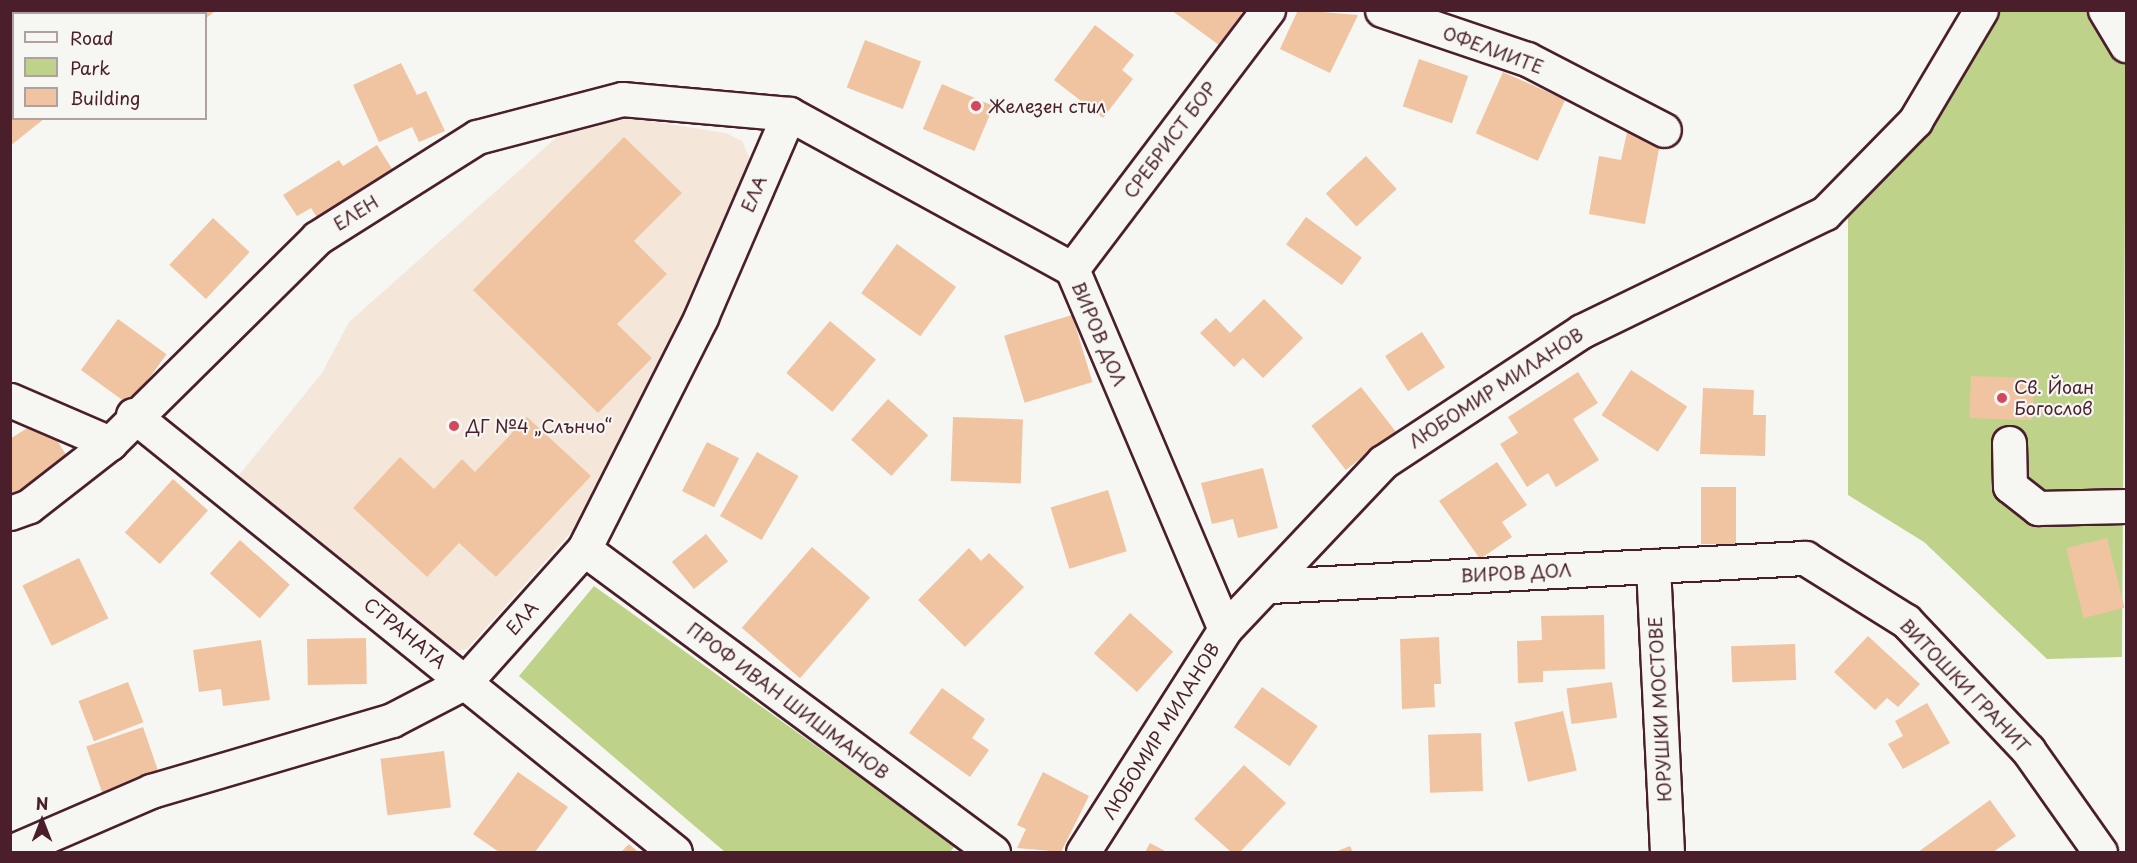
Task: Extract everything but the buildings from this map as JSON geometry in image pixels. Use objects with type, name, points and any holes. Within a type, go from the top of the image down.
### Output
[{"type":"street","name":"СРЕБРИСТ БОР","points":[[1072,269],[1268,10]]},
{"type":"street","name":"ОФЕЛИИТЕ","points":[[1382,10],[1527,59],[1664,130]]},
{"type":"street","name":"ЛЮБОМИР МИЛАНОВ","points":[[1083,852],[1225,629],[1270,586],[1383,462],[1582,330],[1825,213],[1915,121],[1981,10]]},
{"type":"street","points":[[2105,10],[2127,45]]},
{"type":"street","name":"ЕЛЕН","points":[[10,513],[29,506],[110,443],[133,415],[317,238],[477,137],[622,99],[789,114]]},
{"type":"street","name":"ВИРОВ ДОЛ","points":[[789,114],[1072,269],[1225,629]]},
{"type":"street","name":"ЕЛА","points":[[10,852],[151,791],[392,720],[465,682],[584,549],[701,317],[789,114]]},
{"type":"street","points":[[10,400],[110,443]]},
{"type":"street","name":"СТРАНАТА","points":[[133,415],[675,852]]},
{"type":"street","points":[[2009,443],[2010,486],[2038,508],[2127,506]]},
{"type":"street","name":"ПРОФ ИВАН ШИШМАНОВ","points":[[584,549],[993,852]]},
{"type":"street","name":"ВИТОШКИ ГРАНИТ","points":[[1653,566],[1804,558],[1906,621],[2028,750],[2100,852]]},
{"type":"street","name":"ВИРОВ ДОЛ","points":[[1270,586],[1653,566]]},
{"type":"street","name":"ЮРУШКИ МОСТОВЕ","points":[[1653,566],[1667,852]]},
{"type":"shaded area","name":"ДГ №4 „Слънчо“","points":[[586,111],[726,133],[742,141],[750,159],[744,209],[575,528],[467,649],[445,652],[235,480],[322,373],[349,322]]},
{"type":"green space","points":[[1981,11],[2105,11],[2126,45],[2122,657],[2047,659],[1924,542],[1848,495],[1848,189]]},
{"type":"green space","points":[[594,586],[955,846],[950,852],[725,852],[519,676]]},
{"type":"place","name":"Железен стил","points":[[976,106]]},
{"type":"place","name":"Св. Йоан Богослов","points":[[2002,398]]},
{"type":"place","name":"ДГ №4 „Слънчо“","points":[[454,426]]}]
